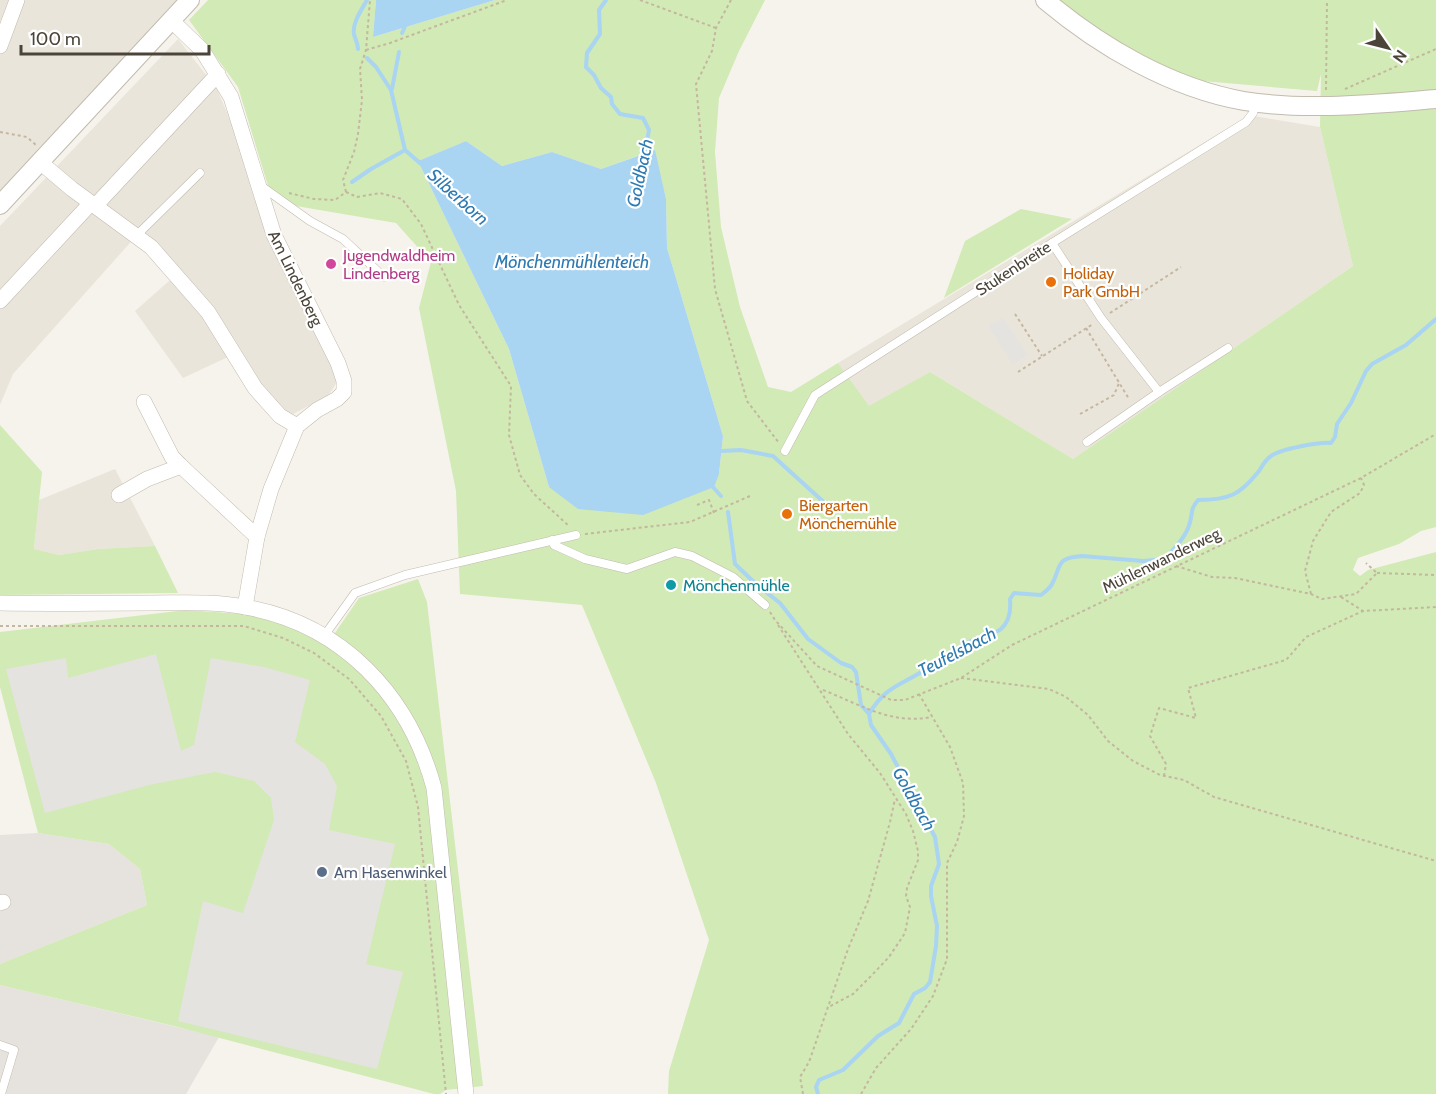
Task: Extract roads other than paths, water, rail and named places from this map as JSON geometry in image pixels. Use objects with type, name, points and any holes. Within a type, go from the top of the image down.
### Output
[{"type":"street","points":[[0,46],[17,0]]},
{"type":"street","points":[[1045,0],[1097,39],[1159,73],[1218,94],[1256,102],[1327,105],[1436,99]]},
{"type":"street","name":"Am Lindenberg","points":[[0,205],[180,11],[231,97],[273,235],[338,363],[344,381],[344,392],[337,399],[317,410],[297,426],[270,489],[257,537],[245,607]]},
{"type":"street","points":[[0,301],[218,74]]},
{"type":"street","points":[[43,158],[94,204],[137,235],[171,268],[208,312],[255,388],[280,416],[297,426]]},
{"type":"street","points":[[144,402],[172,457],[257,537]]},
{"type":"street","points":[[119,495],[147,479],[181,466]]},
{"type":"street","points":[[0,603],[206,603],[245,607],[284,617],[324,636],[355,658],[392,696],[409,723],[430,772],[437,806],[466,1094]]},
{"type":"lane","name":"Stukenbreite","points":[[785,450],[815,395],[1246,122],[1253,113],[1256,102]]},
{"type":"lane","points":[[137,235],[200,173]]},
{"type":"lane","points":[[257,184],[310,221],[343,239],[384,277]]},
{"type":"lane","points":[[1052,243],[1101,318],[1159,392]]},
{"type":"lane","points":[[1087,442],[1228,348]]},
{"type":"lane","points":[[324,636],[355,593],[405,575],[576,535]]},
{"type":"lane","points":[[552,540],[554,545],[585,559],[627,569],[675,552],[692,556],[733,577],[765,605]]},
{"type":"lane","points":[[0,1045],[14,1050],[1,1094]]},
{"type":"water","points":[[376,0],[495,0],[373,37]]},
{"type":"water","name":"Mönchenmühlenteich","points":[[466,141],[502,166],[552,152],[601,169],[655,150],[666,199],[667,248],[723,436],[719,474],[714,487],[643,515],[578,509],[549,487],[509,349],[418,161]]},
{"type":"waterway","name":"Silberborn","points":[[358,49],[354,25],[367,0]]},
{"type":"waterway","name":"Goldbach","points":[[606,0],[599,10],[600,34],[587,53],[586,67],[594,75],[601,88],[611,97],[612,104],[620,114],[643,118],[649,130],[644,157]]},
{"type":"waterway","points":[[402,33],[406,24]]},
{"type":"waterway","points":[[392,89],[399,52]]},
{"type":"waterway","name":"Silberborn","points":[[367,58],[391,90],[405,150],[421,164]]},
{"type":"waterway","points":[[352,182],[405,150]]},
{"type":"waterway","name":"Teufelsbach","points":[[869,714],[881,698],[893,688],[978,637],[1001,629],[1008,619],[1010,599],[1014,593],[1041,595],[1051,585],[1063,561],[1082,556],[1143,561],[1165,559],[1186,532],[1193,508],[1198,500],[1218,499],[1240,491],[1267,459],[1276,453],[1300,446],[1331,443],[1335,437],[1337,424],[1351,403],[1366,371],[1372,364],[1406,345],[1436,319]]},
{"type":"waterway","points":[[722,451],[741,450],[773,456],[827,505]]},
{"type":"waterway","name":"Goldbach","points":[[711,485],[721,496]]},
{"type":"waterway","name":"Goldbach","points":[[728,512],[735,564],[780,603],[808,639],[841,663],[852,667],[856,672],[861,705],[869,714],[871,725],[891,754],[935,837],[939,864],[931,886],[931,896],[937,926],[930,982],[914,994],[899,1023],[878,1036],[843,1070],[819,1080],[816,1087],[818,1094]]},
{"type":"place","name":"Jugendwaldheim Lindenberg","points":[[331,264]]},
{"type":"place","name":"Holiday Park GmbH","points":[[1051,282]]},
{"type":"place","name":"Biergarten Mönchemühle","points":[[787,514]]},
{"type":"place","name":"Mönchenmühle","points":[[671,585]]},
{"type":"place","name":"Am Hasenwinkel","points":[[322,872]]}]
